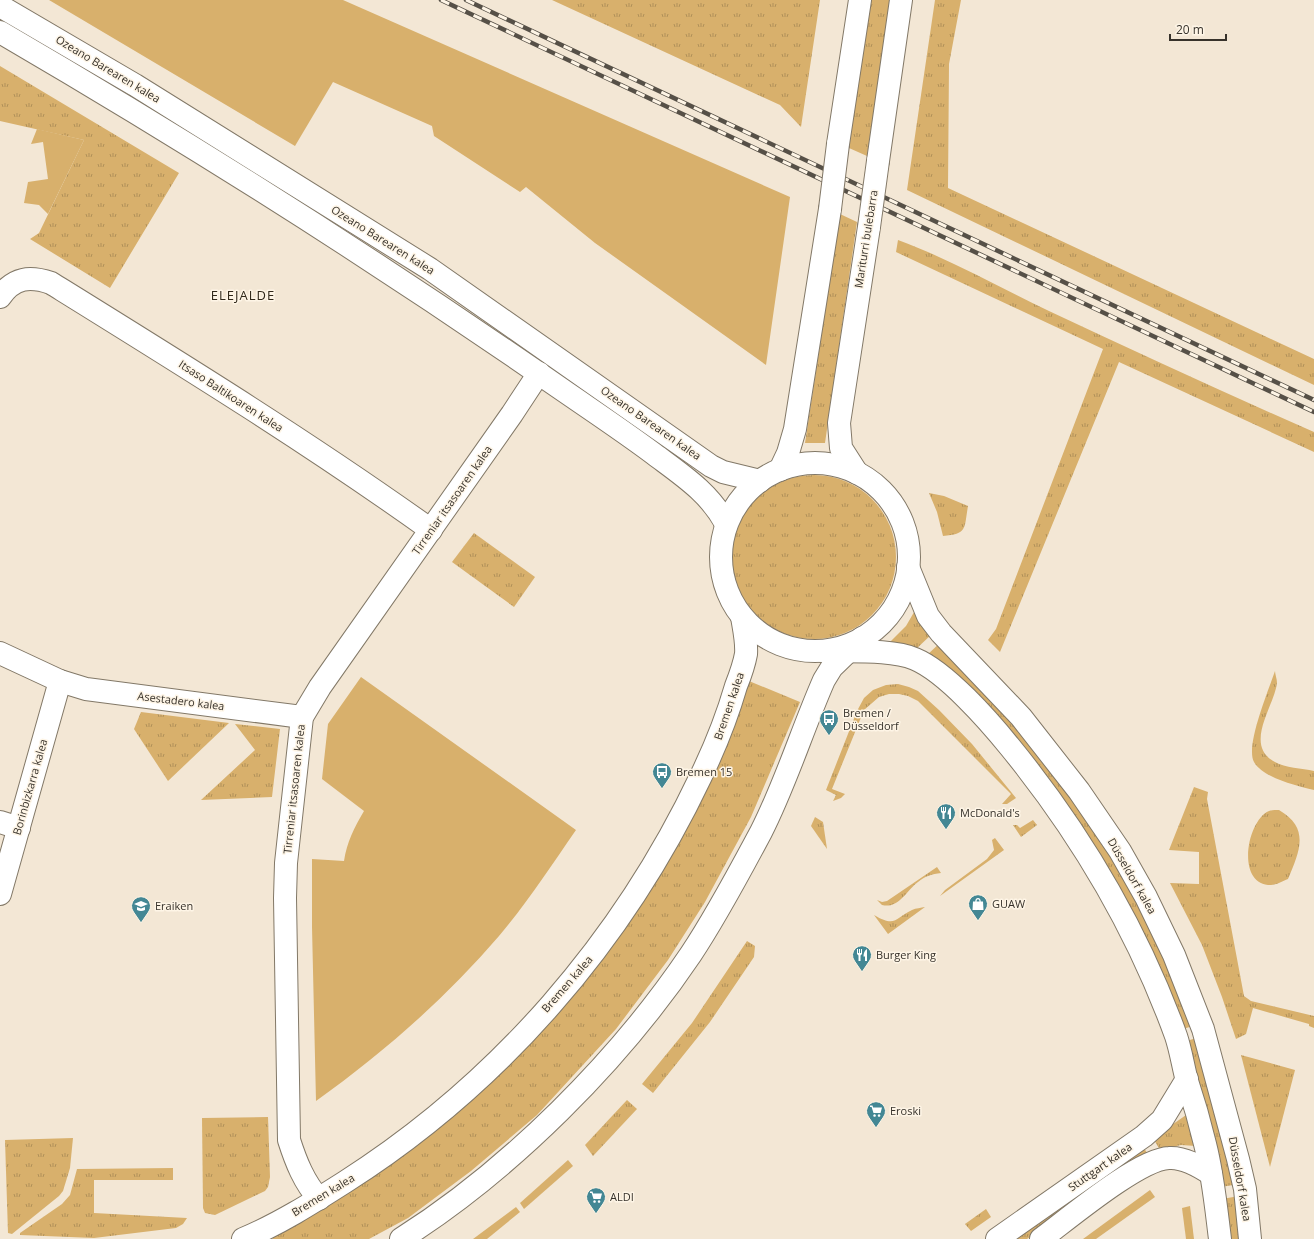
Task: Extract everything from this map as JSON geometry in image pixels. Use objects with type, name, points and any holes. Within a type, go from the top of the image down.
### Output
[{"type":"street","points":[[780,470],[788,453],[795,429],[830,209],[838,144],[860,0]]},
{"type":"street","name":"Mariturri bulebarra","points":[[856,473],[840,448],[839,423],[869,227],[901,0]]},
{"type":"street","name":"Ozeano Barearen kalea","points":[[0,6],[135,85],[430,269],[711,466],[723,472],[760,481]]},
{"type":"street","name":"Ozeano Barearen kalea","points":[[0,32],[109,95],[285,204],[402,280],[628,435],[697,486],[718,509],[726,524]]},
{"type":"street","name":"Itsaso Baltikoaren kalea","points":[[0,297],[9,285],[24,278],[38,279],[51,284],[180,363],[290,434],[431,530]]},
{"type":"street","name":"Tirreniar itsasoaren kalea","points":[[319,1199],[308,1186],[293,1155],[289,1140],[285,891],[286,863],[302,717],[320,687],[431,530],[539,373]]},
{"type":"street","points":[[401,1239],[489,1176],[547,1123],[608,1060],[656,1002],[691,953],[729,892],[780,792],[824,680],[832,667],[855,645],[876,628],[888,616],[898,601],[905,585],[908,568],[908,544],[902,523],[886,497],[876,486],[856,473],[838,466],[818,464],[799,465],[780,470],[760,481],[742,498],[726,524],[720,556],[722,573],[730,598],[742,617],[755,630],[770,640],[787,647],[805,651],[823,651],[855,645],[915,659],[931,669],[959,692],[992,725],[1030,771],[1089,856],[1121,910],[1149,968],[1177,1038],[1206,1146],[1220,1239]]},
{"type":"street","name":"Düsseldorf kalea","points":[[908,568],[928,616],[941,633],[1021,717],[1079,791],[1120,851],[1146,897],[1174,955],[1203,1029],[1238,1159],[1244,1189],[1250,1239]]},
{"type":"street","name":"Bremen kalea","points":[[243,1239],[319,1199],[391,1151],[428,1123],[471,1086],[514,1045],[569,984],[600,945],[644,881],[693,794],[711,756],[730,708],[743,664],[746,646],[742,617]]},
{"type":"street","name":"Asestadero kalea","points":[[0,653],[60,681],[86,689],[302,717]]},
{"type":"street","name":"Borinbizkarra kalea","points":[[0,894],[9,825],[60,681]]},
{"type":"street","name":"Stuttgart kalea","points":[[998,1239],[1144,1136],[1162,1120],[1187,1079]]},
{"type":"street","name":"Stuttgart kalea","points":[[1041,1239],[1131,1173],[1157,1160],[1170,1157],[1184,1160],[1197,1164],[1211,1174]]},
{"type":"green space","points":[[49,0],[343,0],[790,197],[766,365],[595,243],[526,187],[520,192],[434,136],[432,126],[333,82],[295,146]]},
{"type":"green space","points":[[552,0],[820,0],[801,127],[780,105]]},
{"type":"green space","points":[[870,0],[890,0],[867,156],[849,148]]},
{"type":"green space","points":[[935,0],[961,0],[949,64],[948,188],[1314,359],[1314,385],[907,190]]},
{"type":"green space","points":[[0,66],[179,173],[110,288],[30,239],[39,233],[84,140],[0,121]]},
{"type":"green space","points":[[37,129],[84,140],[48,214],[39,205],[24,203],[28,182],[48,179],[43,142],[31,144]]},
{"type":"green space","points":[[840,214],[857,222],[825,443],[805,443]]},
{"type":"green space","points":[[898,240],[936,256],[1049,311],[1314,432],[1314,452],[1119,362],[1000,652],[988,640],[996,629],[1103,349],[896,252]]},
{"type":"green space","points":[[814,475],[838,479],[859,489],[872,499],[882,512],[892,533],[896,557],[892,581],[882,602],[872,615],[859,625],[838,635],[814,639],[790,635],[769,625],[756,615],[746,602],[736,581],[732,557],[736,533],[746,512],[756,499],[769,489],[790,479]]},
{"type":"green space","points":[[929,493],[944,496],[968,506],[965,525],[961,531],[957,534],[943,536],[937,512]]},
{"type":"green space","points":[[474,533],[535,577],[514,607],[452,562]]},
{"type":"green space","points":[[917,607],[932,634],[915,650],[885,647],[906,626]]},
{"type":"green space","points":[[942,641],[1006,709],[1125,869],[1196,1025],[1180,1030],[1128,911],[926,656]]},
{"type":"green space","points":[[1275,671],[1277,683],[1275,693],[1263,725],[1261,746],[1266,755],[1279,764],[1314,771],[1314,790],[1290,784],[1273,777],[1265,773],[1254,762],[1252,754],[1255,731],[1263,703]]},
{"type":"green space","points":[[361,677],[576,830],[519,911],[499,936],[457,982],[389,1044],[316,1101],[312,859],[344,861],[351,835],[364,811],[322,779],[328,724]]},
{"type":"green space","points":[[749,681],[800,702],[751,817],[705,902],[668,960],[616,1029],[537,1115],[471,1171],[408,1218],[369,1239],[273,1239],[270,1235],[566,999]]},
{"type":"green space","points":[[898,684],[918,691],[939,710],[972,744],[1016,798],[1007,804],[1002,804],[1011,794],[918,701],[908,696],[889,694],[879,697],[864,710],[832,789],[845,794],[841,798],[833,801],[836,795],[826,790],[857,711],[864,698],[873,690],[886,685]]},
{"type":"green space","points":[[141,712],[229,723],[168,781],[134,729]]},
{"type":"green space","points":[[235,724],[280,729],[272,797],[201,800],[255,750]]},
{"type":"green space","points":[[1194,787],[1208,792],[1207,799],[1244,996],[1251,1001],[1314,1016],[1314,1028],[1309,1026],[1309,1024],[1253,1008],[1246,1034],[1236,1039],[1202,945],[1170,883],[1199,884],[1199,852],[1169,850]]},
{"type":"green space","points":[[1279,810],[1289,817],[1295,824],[1299,832],[1300,841],[1299,850],[1288,879],[1271,885],[1260,882],[1252,875],[1248,851],[1250,838],[1261,817],[1269,811]]},
{"type":"green space","points":[[815,817],[823,822],[827,849],[811,826]]},
{"type":"green space","points":[[1033,820],[1037,825],[1021,837],[1013,825],[1017,825],[1020,828]]},
{"type":"green space","points":[[995,838],[1004,850],[940,896],[945,890],[987,859],[994,850],[992,840]]},
{"type":"green space","points":[[937,867],[941,873],[921,880],[898,902],[888,906],[882,905],[877,900],[882,902],[887,901]]},
{"type":"green space","points":[[925,907],[888,934],[874,915],[881,919],[891,921],[914,909]]},
{"type":"green space","points":[[747,941],[755,946],[754,957],[710,1022],[653,1093],[642,1084],[692,1023]]},
{"type":"green space","points":[[1200,1037],[1239,1184],[1221,1187],[1183,1042]]},
{"type":"green space","points":[[1241,1055],[1295,1070],[1270,1167]]},
{"type":"green space","points":[[627,1100],[637,1109],[593,1156],[585,1145]]},
{"type":"green space","points":[[1189,1113],[1196,1146],[1181,1145],[1160,1150],[1153,1138]]},
{"type":"green space","points":[[268,1117],[270,1177],[268,1187],[265,1191],[215,1215],[205,1213],[203,1208],[202,1118]]},
{"type":"green space","points":[[73,1138],[70,1168],[63,1191],[59,1196],[12,1234],[8,1233],[5,1140]]},
{"type":"green space","points":[[1143,1146],[1148,1155],[1135,1161],[1027,1239],[1013,1239]]},
{"type":"green space","points":[[568,1160],[573,1166],[524,1209],[520,1203]]},
{"type":"green space","points":[[173,1168],[173,1180],[94,1180],[94,1213],[187,1218],[183,1224],[176,1228],[94,1238],[20,1235],[20,1233],[62,1204],[70,1195],[77,1169]]},
{"type":"green space","points":[[1150,1190],[1155,1197],[1096,1239],[1083,1239]]},
{"type":"green space","points":[[1239,1196],[1244,1239],[1226,1239],[1222,1199]]},
{"type":"green space","points":[[1190,1206],[1194,1239],[1186,1239],[1182,1208]]},
{"type":"green space","points":[[516,1207],[520,1212],[487,1239],[473,1239]]},
{"type":"green space","points":[[986,1209],[991,1217],[971,1231],[965,1224]]},
{"type":"railway","points":[[441,0],[1314,412]]},
{"type":"railway","points":[[466,0],[1314,400]]},
{"type":"place","name":"Bremen / Düsseldorf","points":[[829,736]]},
{"type":"place","name":"Bremen 15","points":[[662,789]]},
{"type":"place","name":"McDonald's","points":[[946,830]]},
{"type":"place","name":"GUAW","points":[[978,921]]},
{"type":"place","name":"Eraiken","points":[[141,923]]},
{"type":"place","name":"Burger King","points":[[862,972]]},
{"type":"place","name":"Eroski","points":[[876,1128]]},
{"type":"place","name":"ALDI","points":[[596,1214]]},
{"type":"district","name":"ELEJALDE","points":[[243,295]]}]
